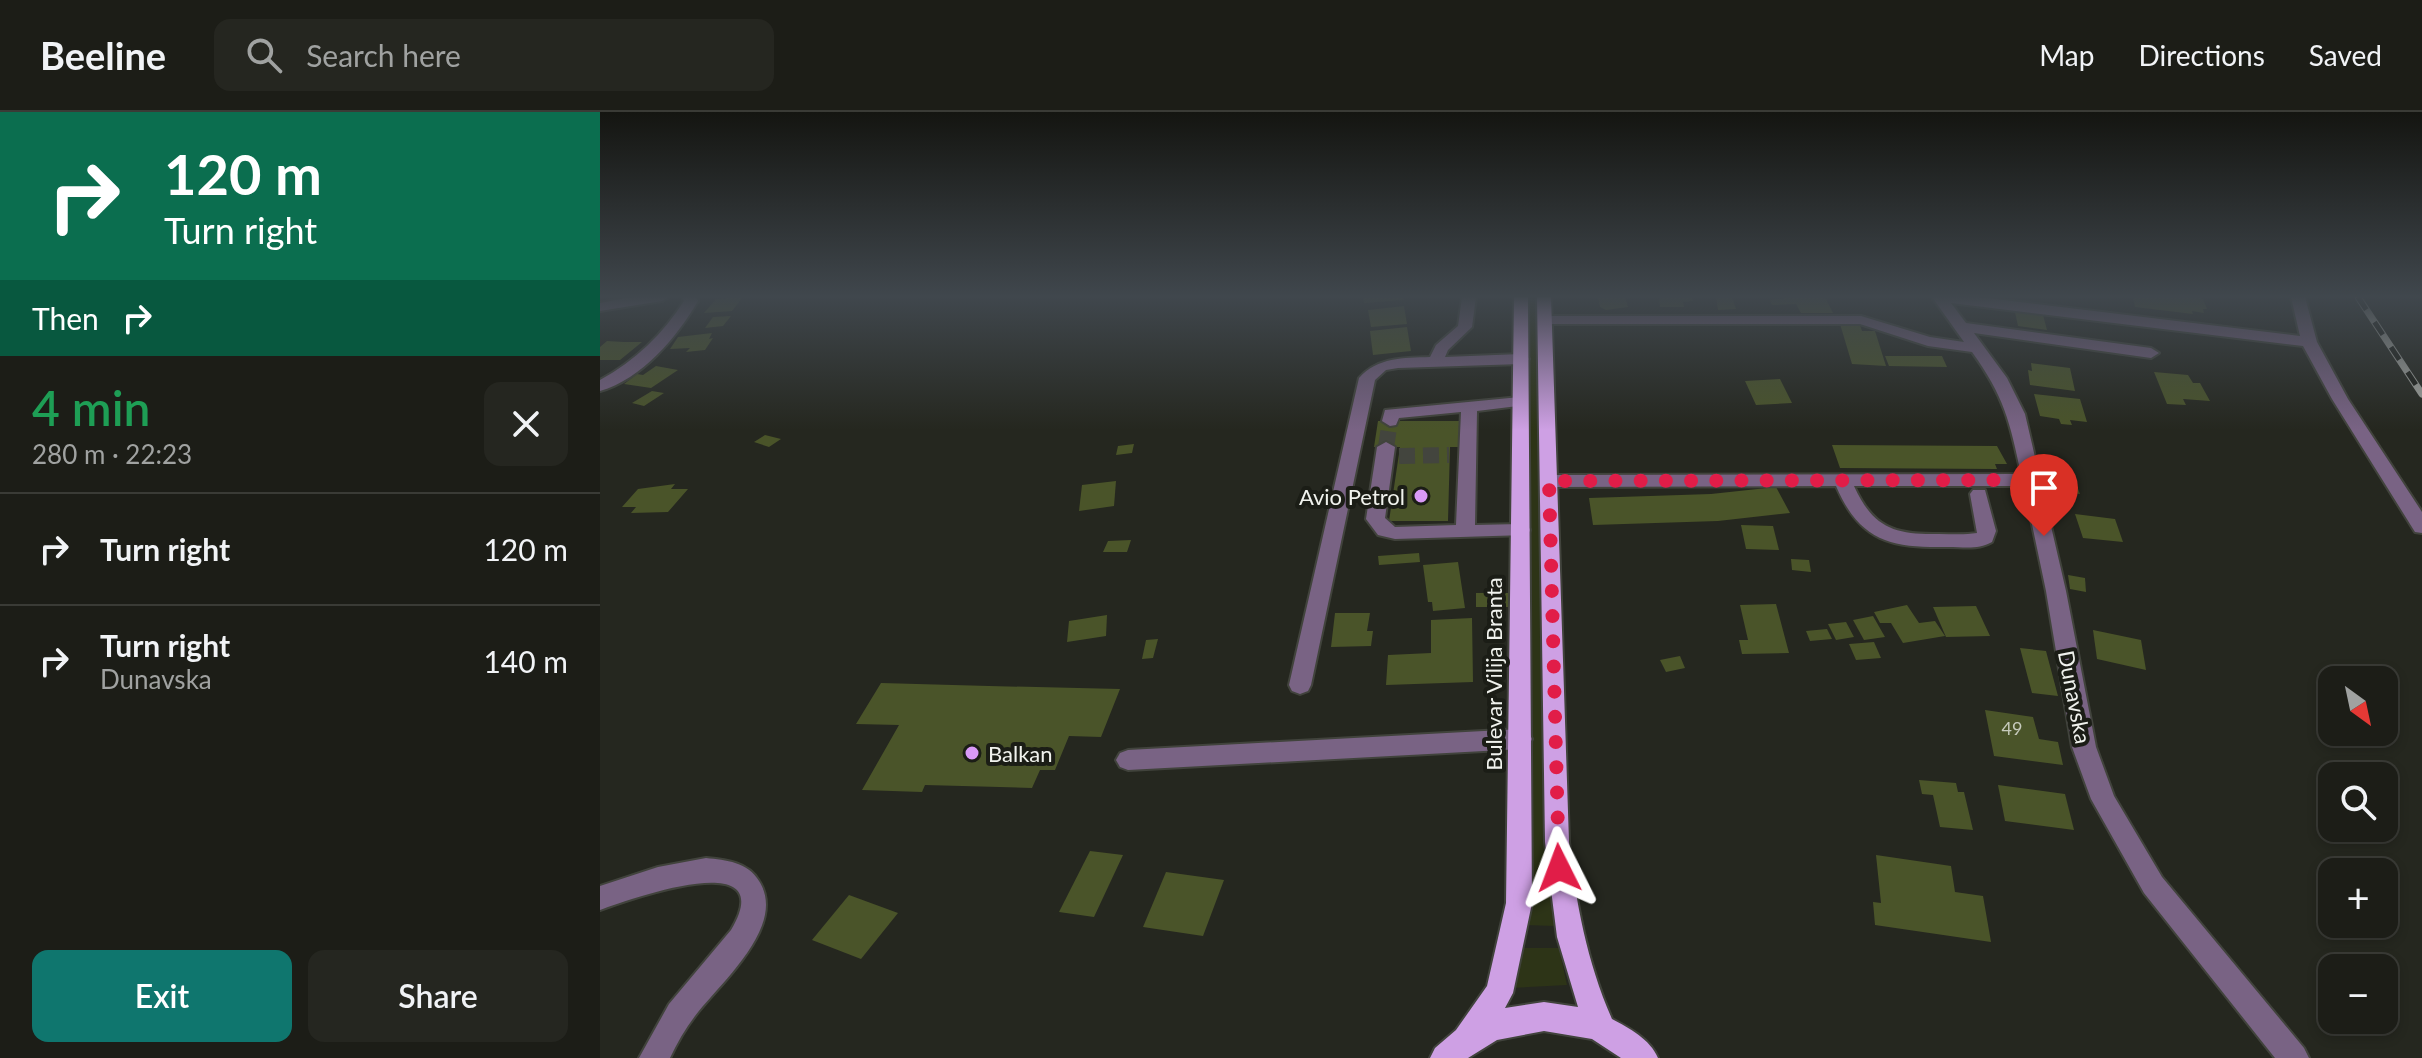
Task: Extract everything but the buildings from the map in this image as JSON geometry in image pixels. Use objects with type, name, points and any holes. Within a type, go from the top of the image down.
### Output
[{"type":"main road","name":"Bulevar Vilija Branta","points":[[1456,1048],[1499,993],[1514,936],[1521,867],[1521,341]]},
{"type":"main road","points":[[1546,341],[1556,828],[1561,895],[1574,961],[1601,1028]]},
{"type":"main road","points":[[1456,1048],[1499,1023],[1533,1016],[1567,1017],[1601,1028],[1643,1058]]},
{"type":"street","points":[[600,386],[633,366],[660,341]]},
{"type":"street","points":[[1436,361],[1441,348],[1449,341]]},
{"type":"street","points":[[1929,341],[1976,348]]},
{"type":"street","name":"Dunavska","points":[[1971,341],[1999,378],[2017,414],[2084,747],[2103,799],[2153,885],[2294,1058]]},
{"type":"street","points":[[2064,341],[2151,353]]},
{"type":"street","points":[[2302,341],[2309,342],[2372,450],[2422,527]]},
{"type":"street","points":[[1300,685],[1367,378],[1375,370],[1389,364],[1521,359]]},
{"type":"street","points":[[1390,421],[1391,414],[1520,402]]},
{"type":"street","points":[[1465,531],[1458,454],[1469,409]]},
{"type":"street","points":[[1390,453],[1375,519],[1378,525],[1395,533],[1521,530]]},
{"type":"street","points":[[1549,481],[2032,480]]},
{"type":"street","points":[[1843,481],[1851,506],[1866,523],[1888,538],[1978,541],[1985,537],[1987,531],[1979,494]]},
{"type":"street","points":[[1128,760],[1521,739]]},
{"type":"street","points":[[600,898],[654,880],[704,870],[739,874],[749,884],[754,900],[750,921],[741,939],[688,1002],[654,1058]]},
{"type":"green space","points":[[1524,341],[1537,341],[1544,720],[1549,876],[1555,926],[1524,925]]},
{"type":"green space","points":[[1520,948],[1559,948],[1567,985],[1512,988]]},
{"type":"tunnel","points":[[1386,447],[1390,421]]},
{"type":"tunnel","points":[[1399,456],[1449,455]]},
{"type":"railway","points":[[2387,341],[2422,394]]},
{"type":"place","name":"Avio Petrol","points":[[1421,496]]},
{"type":"place","name":"Balkan","points":[[972,753]]},
{"type":"route","points":[[1559,868],[1549,481],[2032,480],[2044,536]]}]
